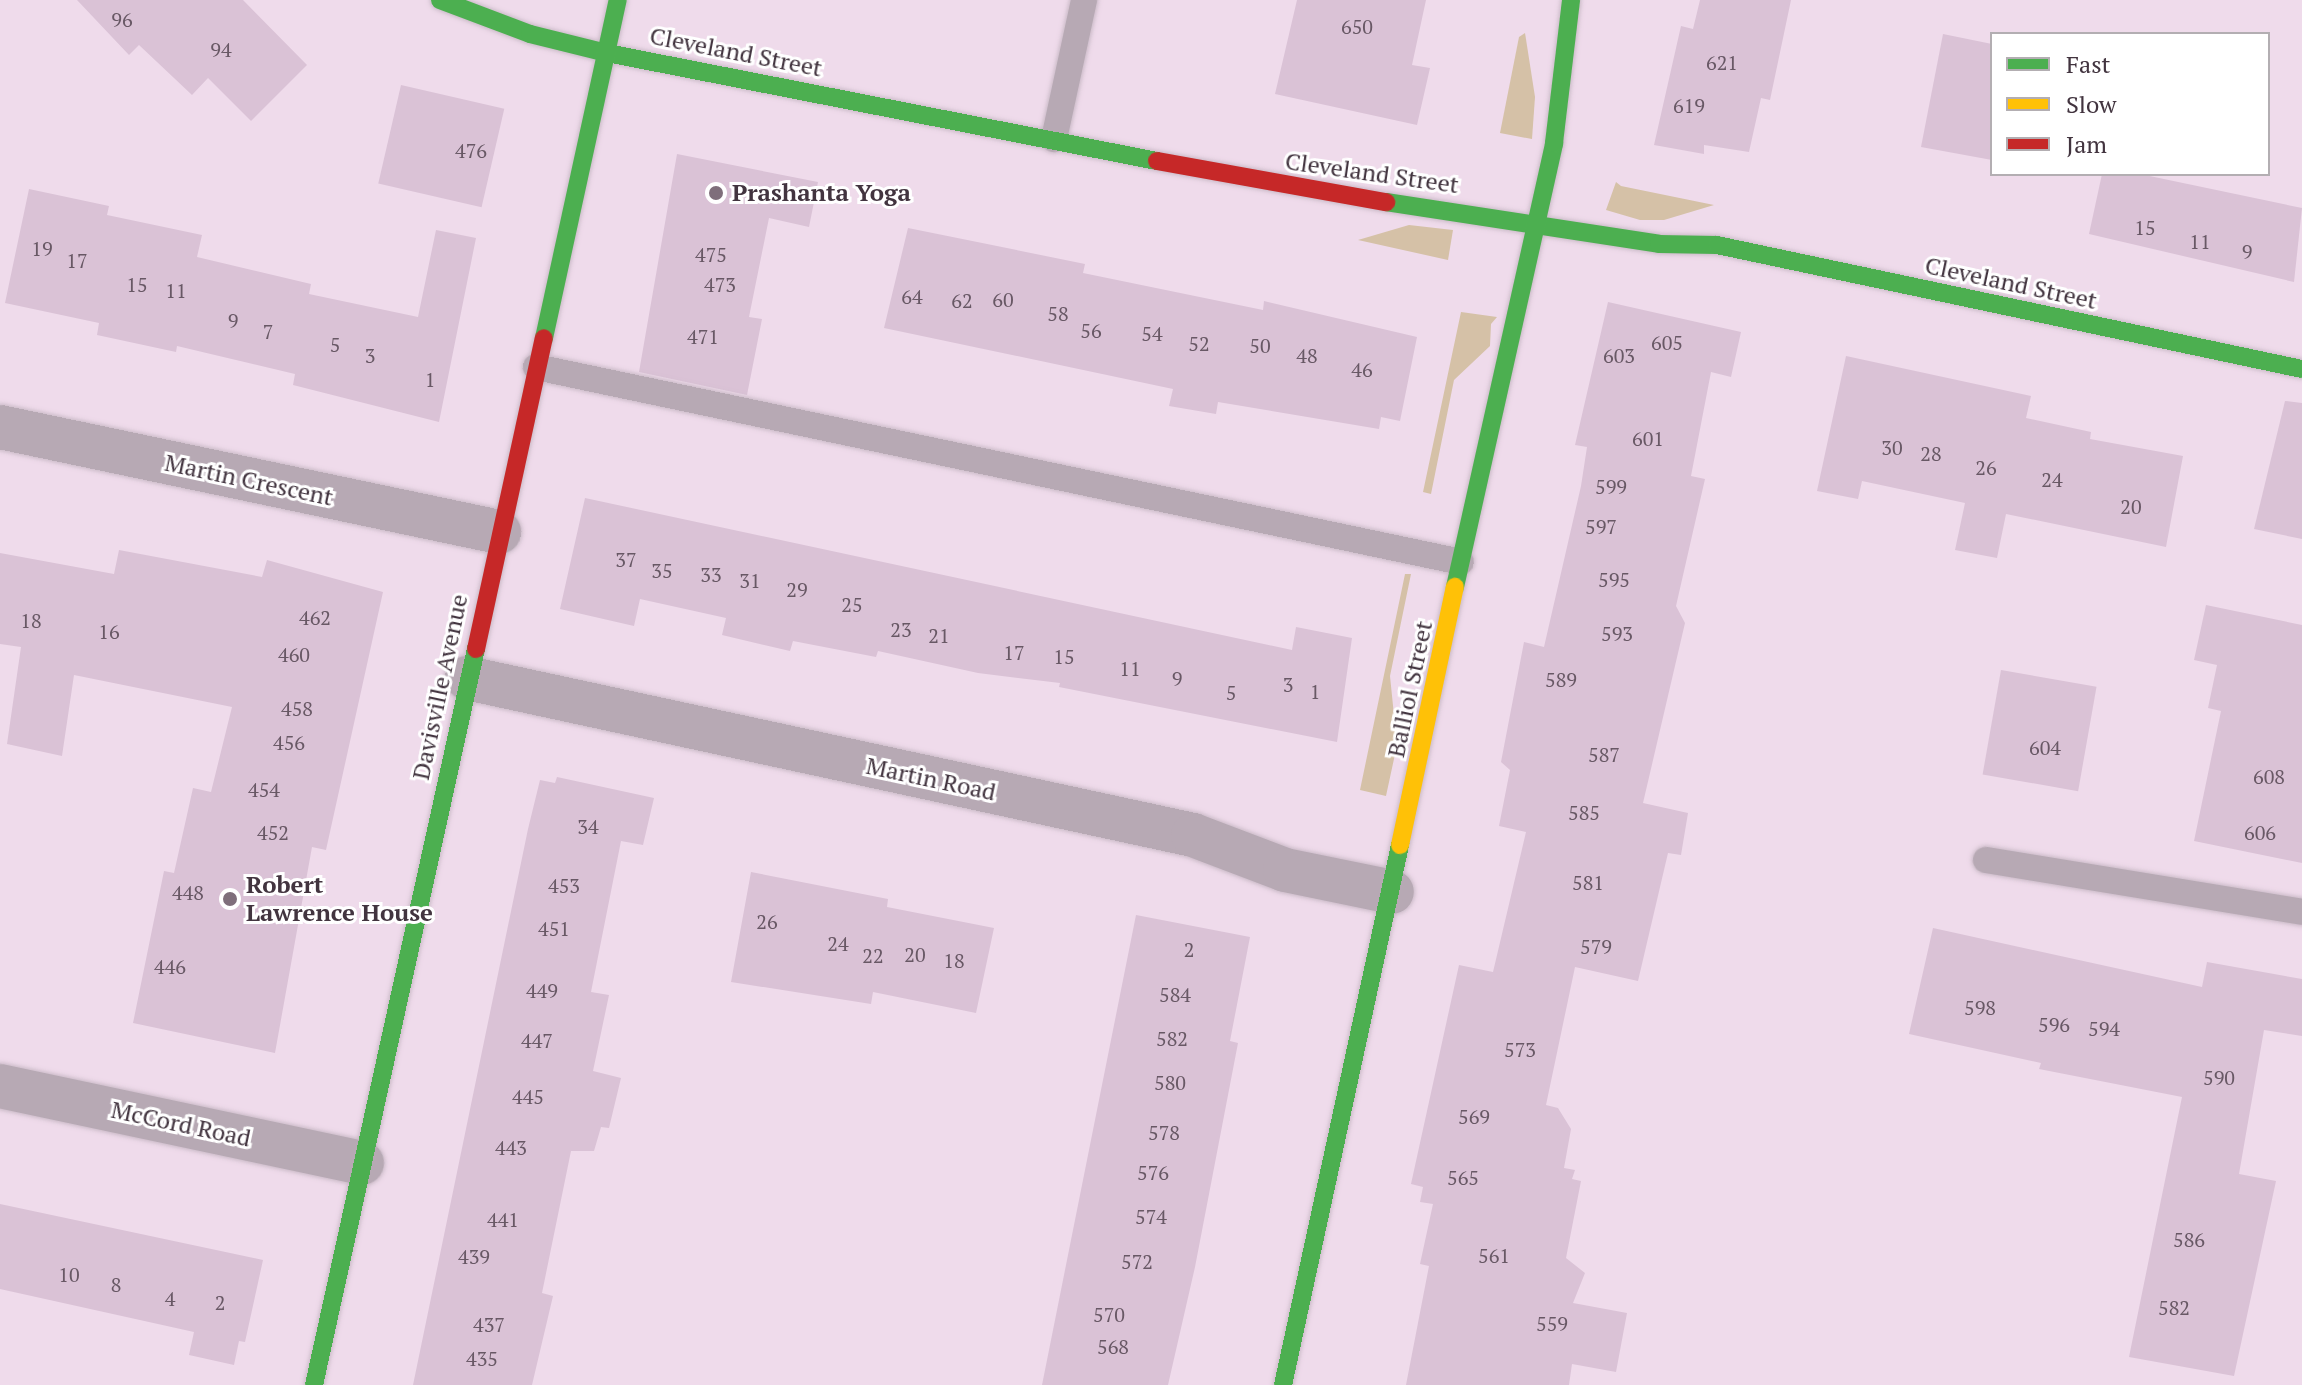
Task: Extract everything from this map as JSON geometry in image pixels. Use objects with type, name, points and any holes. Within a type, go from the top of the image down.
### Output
[{"type":"street","name":"Cleveland Street","points":[[440,0],[530,34],[607,53],[1358,200],[1537,222],[1659,244],[1717,245],[2302,369]]},
{"type":"street","name":"Davisville Avenue","points":[[314,1385],[618,0]]},
{"type":"street","name":"Balliol Street","points":[[1283,1385],[1554,143],[1571,0]]},
{"type":"street","name":"Martin Crescent","points":[[0,427],[499,532]]},
{"type":"street","name":"Martin Road","points":[[467,678],[1193,835],[1285,870],[1392,892]]},
{"type":"street","name":"McCord Road","points":[[0,1086],[362,1163]]},
{"type":"lane","points":[[1054,139],[1084,0]]},
{"type":"lane","points":[[536,367],[1461,562]]},
{"type":"lane","points":[[1986,860],[2301,913]]},
{"type":"shaded area","points":[[1525,33],[1535,97],[1532,139],[1500,133],[1519,37]]},
{"type":"shaded area","points":[[1616,182],[1621,186],[1714,205],[1664,220],[1640,220],[1606,210]]},
{"type":"shaded area","points":[[1409,225],[1453,230],[1448,260],[1358,240]]},
{"type":"shaded area","points":[[1461,312],[1497,317],[1491,324],[1490,346],[1454,380],[1431,494],[1423,492]]},
{"type":"shaded area","points":[[1405,574],[1411,574],[1390,676],[1397,745],[1386,796],[1360,790]]},
{"type":"building","points":[[77,0],[243,0],[307,65],[251,121],[208,78],[192,95],[139,45],[129,55]]},
{"type":"building","points":[[1297,0],[1426,0],[1412,65],[1430,68],[1417,125],[1275,94]]},
{"type":"building","points":[[1700,0],[1791,0],[1770,100],[1761,98],[1749,152],[1704,145],[1704,154],[1654,145],[1681,26],[1693,29]]},
{"type":"building","points":[[1943,34],[1990,44],[1990,160],[1921,147]]},
{"type":"building","points":[[401,85],[504,109],[482,207],[378,183]]},
{"type":"building","points":[[677,154],[818,182],[809,227],[769,218],[749,317],[762,319],[747,395],[639,372]]},
{"type":"building","points":[[2102,176],[2150,176],[2302,208],[2294,282],[2089,234]]},
{"type":"building","points":[[29,189],[109,206],[107,215],[202,235],[197,257],[311,284],[309,294],[418,317],[436,230],[476,238],[439,422],[293,385],[295,374],[177,346],[176,352],[97,335],[99,323],[5,303]]},
{"type":"building","points":[[908,228],[1085,264],[1083,273],[1263,310],[1264,301],[1417,337],[1400,421],[1381,417],[1379,429],[1218,402],[1216,414],[1169,406],[1173,389],[884,328]]},
{"type":"building","points":[[1608,302],[1741,332],[1731,377],[1711,372],[1691,476],[1705,479],[1676,606],[1685,623],[1643,803],[1688,813],[1681,855],[1668,853],[1638,981],[1575,967],[1546,1105],[1558,1108],[1571,1129],[1564,1168],[1575,1170],[1572,1179],[1581,1181],[1566,1258],[1585,1273],[1573,1303],[1627,1313],[1616,1372],[1572,1364],[1569,1385],[1406,1385],[1429,1266],[1420,1264],[1433,1204],[1420,1202],[1423,1187],[1411,1184],[1459,965],[1493,972],[1526,832],[1499,826],[1510,770],[1501,762],[1524,642],[1544,647],[1581,486],[1587,447],[1575,445]]},
{"type":"building","points":[[1846,356],[2031,396],[2026,418],[2091,432],[2090,439],[2183,456],[2166,547],[2006,514],[1997,558],[1955,550],[1965,503],[1862,481],[1858,499],[1817,491]]},
{"type":"building","points":[[2285,401],[2302,403],[2302,539],[2254,529]]},
{"type":"building","points":[[585,498],[1292,650],[1296,627],[1352,638],[1337,742],[1059,687],[1060,683],[978,673],[878,651],[876,657],[793,641],[790,651],[722,635],[726,618],[640,599],[634,626],[560,609]]},
{"type":"building","points":[[119,550],[262,577],[267,560],[383,592],[326,850],[312,847],[275,1053],[133,1023],[164,871],[174,873],[193,788],[211,792],[232,707],[74,675],[62,756],[7,744],[21,647],[0,644],[0,553],[114,574]]},
{"type":"building","points":[[2206,605],[2302,625],[2302,863],[2194,841],[2221,711],[2208,708],[2217,665],[2194,660]]},
{"type":"building","points":[[2001,670],[2097,687],[2078,791],[1983,774]]},
{"type":"building","points":[[557,777],[654,798],[643,845],[621,841],[591,992],[609,995],[593,1071],[621,1078],[609,1128],[601,1127],[594,1151],[571,1151],[542,1293],[553,1296],[532,1385],[413,1385],[528,829],[540,780],[555,783]]},
{"type":"building","points":[[751,872],[888,899],[887,907],[994,928],[976,1013],[873,992],[871,1004],[731,982]]},
{"type":"building","points":[[1136,915],[1250,937],[1230,1041],[1238,1043],[1195,1267],[1168,1385],[1042,1385]]},
{"type":"building","points":[[1933,928],[2202,987],[2207,962],[2302,979],[2302,1036],[2264,1030],[2239,1174],[2276,1181],[2234,1376],[2129,1357],[2182,1097],[2039,1069],[2041,1063],[1909,1034]]},
{"type":"building","points":[[0,1204],[263,1260],[245,1342],[239,1341],[234,1365],[189,1355],[194,1332],[0,1289]]},
{"type":"traffic: fast","points":[[440,0],[530,34],[607,53],[1157,161]]},
{"type":"traffic: fast","points":[[544,338],[618,0]]},
{"type":"traffic: fast","points":[[1455,587],[1554,143],[1571,0]]},
{"type":"traffic: fast","points":[[1386,202],[1659,244],[1717,245],[2302,369]]},
{"type":"traffic: fast","points":[[314,1385],[476,649]]},
{"type":"traffic: fast","points":[[1283,1385],[1400,845]]},
{"type":"traffic: slow","points":[[1400,845],[1455,587]]},
{"type":"traffic: jam","points":[[1157,161],[1386,202]]},
{"type":"traffic: jam","points":[[476,649],[544,338]]},
{"type":"place","name":"Prashanta Yoga","points":[[716,193]]},
{"type":"place","name":"Robert Lawrence House","points":[[230,899]]}]
